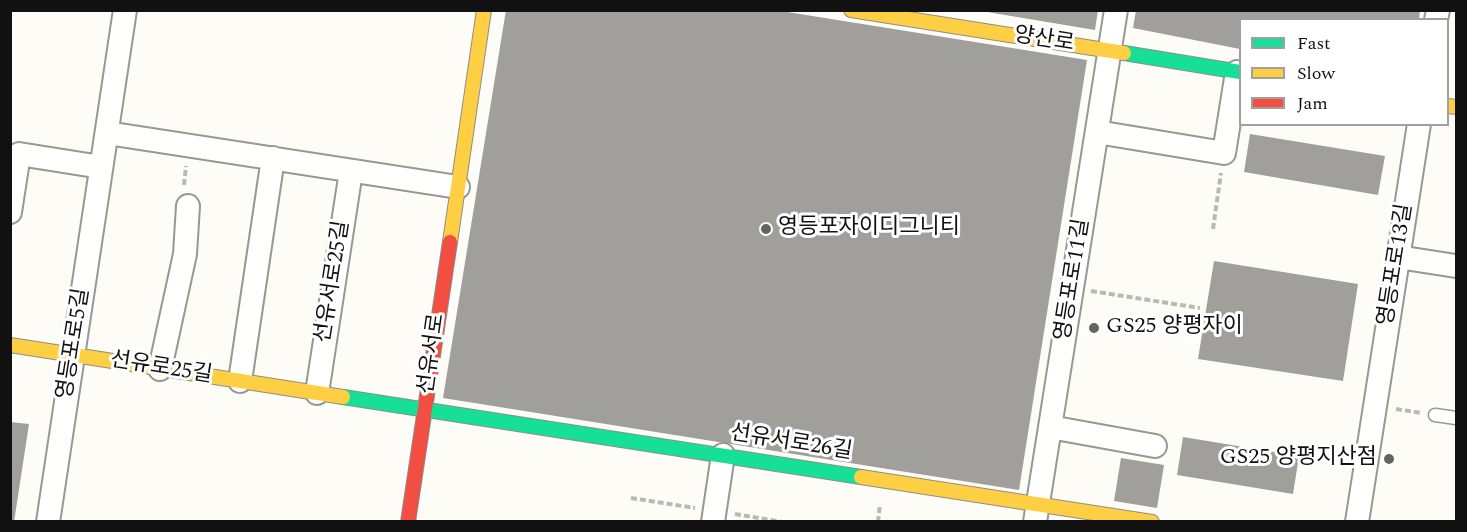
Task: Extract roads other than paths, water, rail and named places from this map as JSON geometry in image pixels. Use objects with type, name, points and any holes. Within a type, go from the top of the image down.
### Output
[{"type":"street","name":"영등포로5길","points":[[48,522],[125,10]]},
{"type":"street","name":"선유서로","points":[[408,522],[484,10]]},
{"type":"street","name":"양산로","points":[[851,10],[1239,72],[1224,153],[1097,132]]},
{"type":"street","name":"영등포로11길","points":[[1037,513],[1116,10]]},
{"type":"street","name":"영등포로13길","points":[[1357,522],[1419,126]]},
{"type":"street","points":[[107,133],[458,187]]},
{"type":"street","points":[[10,212],[20,154],[101,167]]},
{"type":"street","name":"선유로25길","points":[[240,381],[273,159]]},
{"type":"street","name":"선유서로25길","points":[[317,393],[351,171]]},
{"type":"street","points":[[160,369],[185,254],[188,206]]},
{"type":"street","points":[[1398,257],[1456,266]]},
{"type":"street","name":"선유로25길","points":[[10,345],[424,410]]},
{"type":"street","name":"선유서로26길","points":[[424,410],[723,455],[1037,513],[1152,522]]},
{"type":"street","points":[[1050,427],[1155,446]]},
{"type":"street","points":[[713,522],[723,455]]},
{"type":"lane","points":[[1435,415],[1456,418]]},
{"type":"place","name":"영등포자이디그니티","points":[[766,229]]},
{"type":"place","name":"GS25 양평자이","points":[[1094,328]]},
{"type":"place","name":"GS25 양평지산점","points":[[1389,459]]}]
